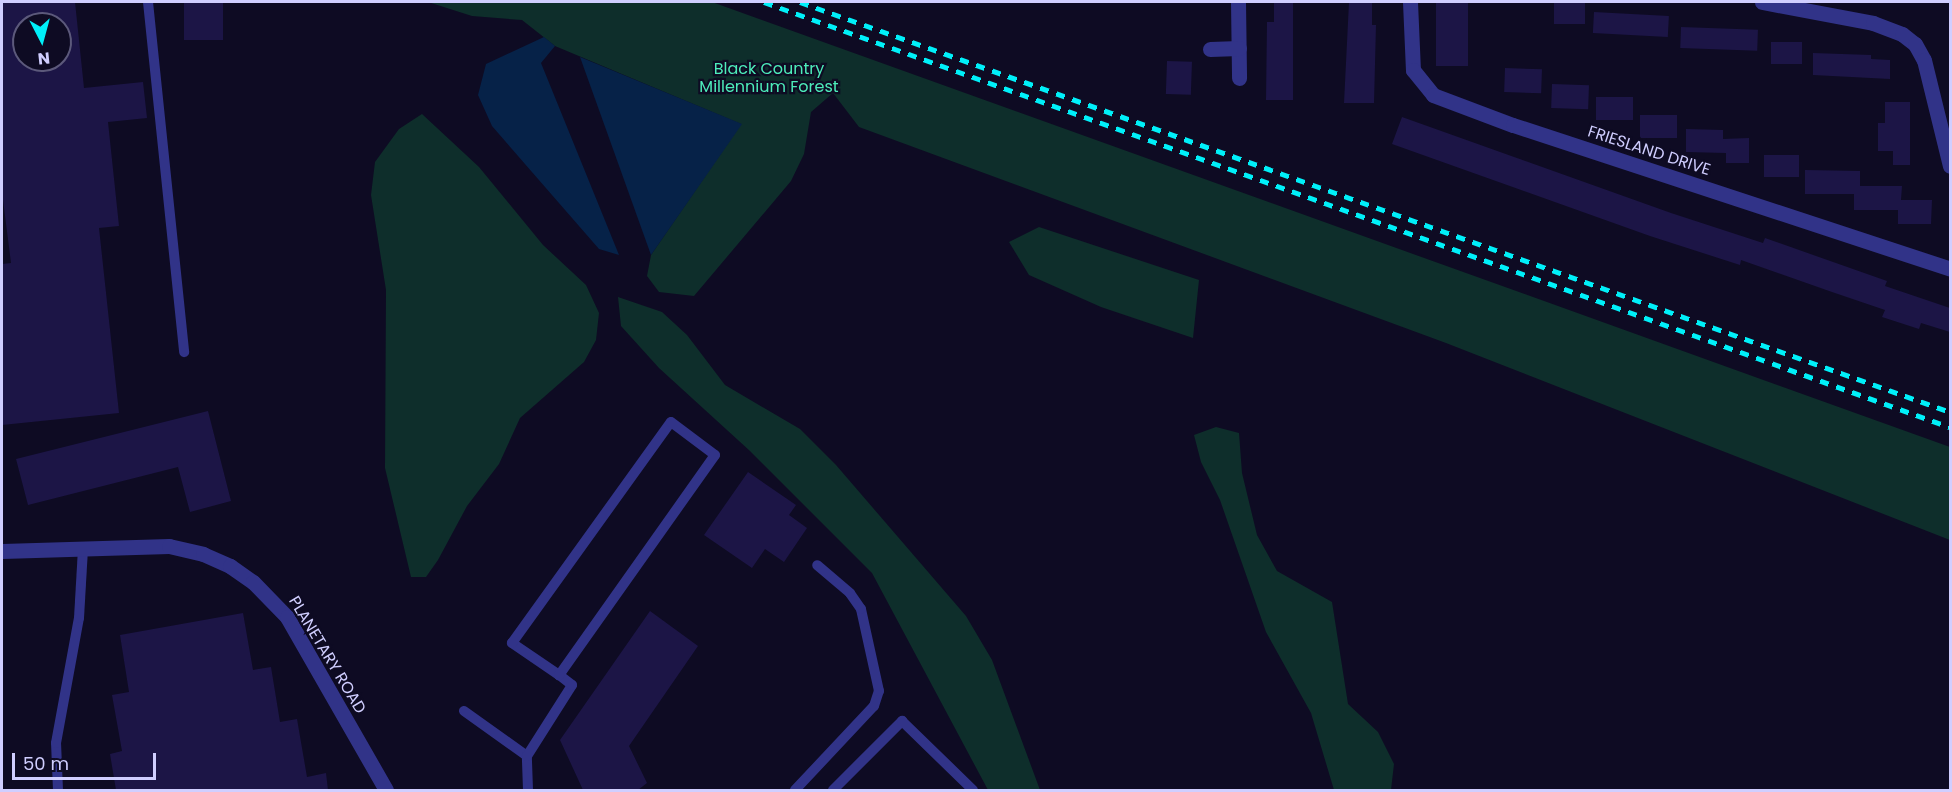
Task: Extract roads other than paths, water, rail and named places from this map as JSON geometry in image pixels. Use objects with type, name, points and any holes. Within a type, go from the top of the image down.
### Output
[{"type":"street","points":[[1238,2],[1239,78]]},
{"type":"street","name":"FRIESLAND DRIVE","points":[[1410,2],[1413,70],[1433,95],[1513,125],[1950,270]]},
{"type":"street","points":[[1762,2],[1873,23],[1902,34],[1915,44],[1924,60],[1950,166]]},
{"type":"street","points":[[1210,49],[1239,48]]},
{"type":"street","name":"PLANETARY ROAD","points":[[2,551],[169,546],[203,554],[253,582],[287,617],[386,790]]},
{"type":"lane","points":[[148,2],[184,351]]},
{"type":"lane","points":[[528,790],[527,756],[572,685],[512,643],[671,422],[715,455],[559,675]]},
{"type":"lane","points":[[58,790],[56,743],[79,618],[83,548]]},
{"type":"lane","points":[[795,790],[874,705],[879,691],[861,609],[850,593],[817,565]]},
{"type":"lane","points":[[464,711],[527,756]]},
{"type":"lane","points":[[833,790],[902,721],[973,790]]},
{"type":"water","points":[[544,37],[555,46],[541,63],[619,255],[599,249],[492,126],[478,95],[486,64]]},
{"type":"water","points":[[580,57],[742,124],[651,255]]},
{"type":"railway","points":[[764,2],[1950,427]]},
{"type":"railway","points":[[800,2],[1950,412]]},
{"type":"park label","name":"Black Country Millennium Forest","points":[[769,78]]}]
